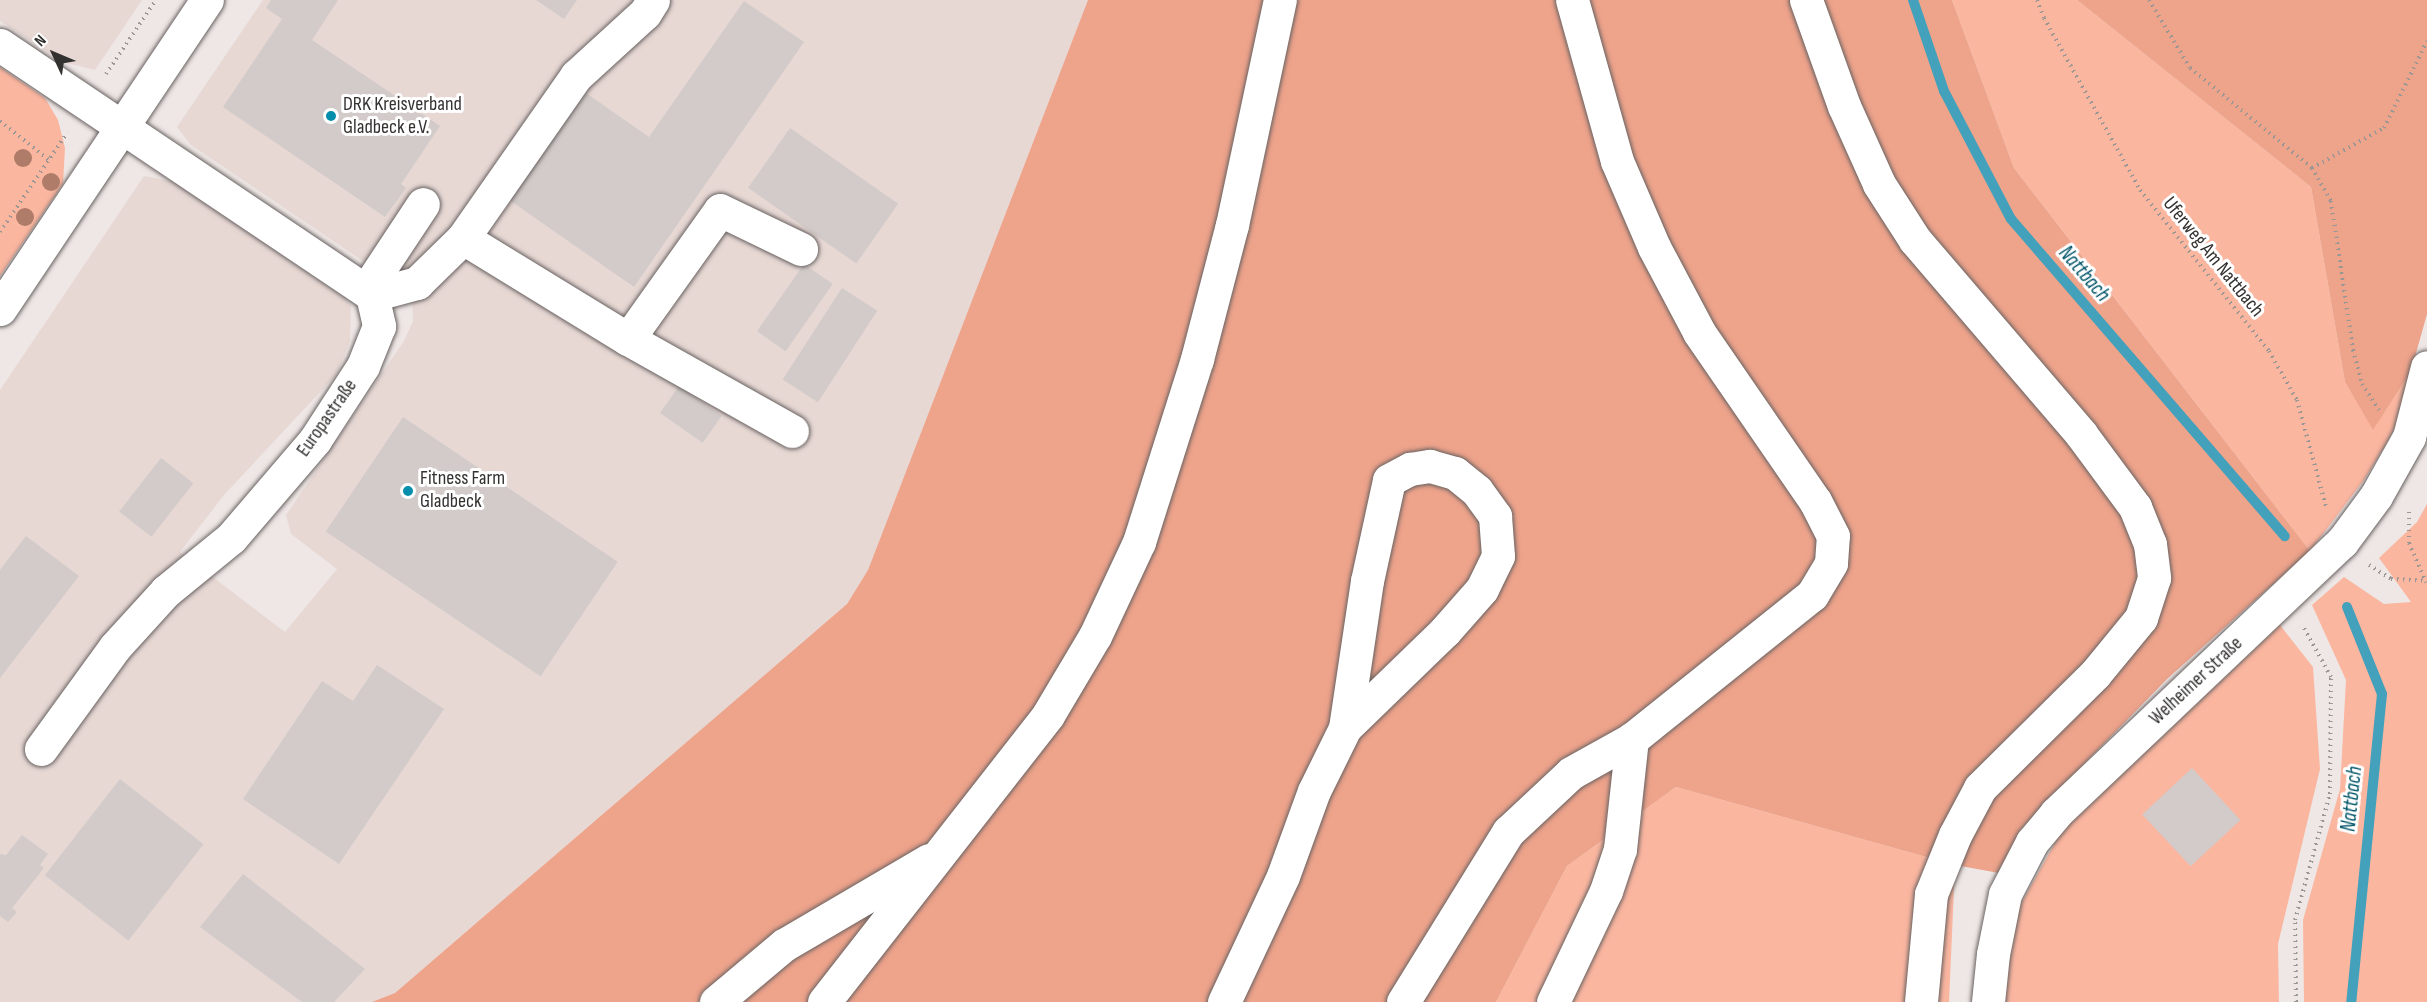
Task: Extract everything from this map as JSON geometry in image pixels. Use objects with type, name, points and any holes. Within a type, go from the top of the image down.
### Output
[{"type":"street","points":[[0,309],[207,0]]},
{"type":"street","points":[[0,45],[369,293],[417,283],[463,238],[576,76],[645,13],[653,0]]},
{"type":"street","points":[[824,1002],[1048,715],[1095,636],[1139,542],[1197,359],[1220,270],[1280,0]]},
{"type":"street","points":[[1403,1002],[1508,832],[1571,773],[1632,739],[1812,595],[1831,562],[1833,536],[1815,501],[1699,332],[1654,247],[1617,161],[1572,0]]},
{"type":"street","points":[[1806,0],[1844,106],[1879,184],[1915,240],[2081,434],[2135,507],[2150,544],[2154,578],[2141,618],[2095,674],[1980,788],[1955,835],[1931,894],[1921,1002]]},
{"type":"street","points":[[369,293],[423,204]]},
{"type":"street","points":[[628,339],[720,210],[801,249]]},
{"type":"street","points":[[463,238],[628,339],[792,431]]},
{"type":"street","name":"Europastraße","points":[[41,749],[115,647],[166,591],[231,538],[315,440],[363,366],[376,335],[379,326],[369,293]]},
{"type":"street","name":"Welheimer Straße","points":[[1988,1002],[1992,954],[2005,894],[2032,842],[2056,813],[2337,548],[2376,496],[2409,437],[2427,367]]},
{"type":"street","points":[[1224,1002],[1283,876],[1314,791],[1345,728],[1367,581],[1389,480],[1410,469],[1430,466],[1455,473],[1477,491],[1495,516],[1498,556],[1482,589],[1445,632],[1345,728]]},
{"type":"street","points":[[1554,1002],[1605,891],[1620,849],[1632,739]]},
{"type":"street","points":[[716,1002],[784,945],[941,853]]},
{"type":"path","name":"Uferweg Am Nattbach","points":[[2037,0],[2044,18],[2140,190],[2269,351],[2297,400],[2337,548]]},
{"type":"path","points":[[2149,0],[2190,68],[2312,168],[2331,201],[2362,384],[2380,411],[2409,437]]},
{"type":"path","points":[[2312,168],[2384,128],[2427,41]]},
{"type":"path","points":[[0,122],[49,160]]},
{"type":"path","points":[[2337,548],[2391,579],[2426,582],[2409,543],[2409,508]]},
{"type":"path","points":[[2290,593],[2301,621],[2331,677],[2330,794],[2295,920],[2296,1002]]},
{"type":"shaded area","points":[[0,0],[142,0],[95,70],[63,62],[0,21]]},
{"type":"shaded area","points":[[263,0],[1088,0],[868,570],[847,604],[395,993],[372,1002],[0,1002],[0,390],[144,176],[175,182],[345,298],[351,306],[350,341],[336,375],[224,495],[180,552],[285,632],[337,569],[291,534],[286,515],[404,341],[413,321],[412,294],[191,145],[177,127]]},
{"type":"shaded area","points":[[1088,0],[1952,0],[2014,168],[2310,551],[2167,679],[2045,804],[2021,829],[1999,873],[1955,865],[1676,787],[1567,866],[1496,1002],[372,1002],[395,993],[847,604],[868,570]]},
{"type":"shaded area","points":[[1952,0],[2077,0],[2311,187],[2345,382],[2373,429],[2411,371],[2404,410],[2388,441],[2364,480],[2310,551],[2014,168]]},
{"type":"shaded area","points":[[2077,0],[2427,0],[2427,314],[2411,371],[2373,430],[2345,382],[2311,187]]},
{"type":"shaded area","points":[[0,67],[45,98],[58,120],[65,148],[63,184],[0,276]]},
{"type":"shaded area","points":[[2427,504],[2427,1002],[2304,1002],[2303,920],[2340,789],[2346,680],[2312,605],[2344,577],[2384,604],[2411,602],[2379,558],[2417,522]]},
{"type":"shaded area","points":[[2280,625],[2313,667],[2320,769],[2278,944],[2279,1002],[2003,1002],[2018,909],[2061,832]]},
{"type":"shaded area","points":[[1676,787],[1955,865],[1949,1002],[1496,1002],[1567,866]]},
{"type":"building","name":"DRK Kreisverband Gladbeck e.V.","points":[[271,0],[338,0],[312,40],[440,126],[401,184],[406,188],[385,217],[223,107],[282,19],[266,8]]},
{"type":"building","points":[[536,0],[577,0],[564,19]]},
{"type":"building","points":[[744,1],[804,42],[634,287],[508,199],[583,91],[649,137]]},
{"type":"building","points":[[790,128],[898,204],[856,264],[748,188]]},
{"type":"building","points":[[804,264],[833,284],[786,351],[757,331]]},
{"type":"building","points":[[842,288],[877,311],[818,402],[783,379]]},
{"type":"building","points":[[679,386],[722,416],[703,443],[660,413]]},
{"type":"building","points":[[403,417],[618,562],[541,676],[326,531]]},
{"type":"building","points":[[161,458],[193,483],[151,537],[119,512]]},
{"type":"building","points":[[26,536],[79,576],[0,678],[0,570]]},
{"type":"building","points":[[377,665],[444,709],[339,864],[243,799],[322,681],[353,701]]},
{"type":"building","points":[[2192,768],[2240,820],[2191,866],[2142,814]]},
{"type":"building","points":[[120,779],[204,844],[128,940],[45,875]]},
{"type":"building","points":[[22,835],[48,854],[40,865],[44,868],[12,908],[17,912],[8,922],[0,916],[0,854],[6,855]]},
{"type":"building","points":[[243,874],[365,969],[334,1002],[302,1002],[200,927]]},
{"type":"waterway","name":"Nattbach","points":[[1913,0],[1944,91],[2011,219],[2285,536]]},
{"type":"waterway","name":"Nattbach","points":[[2347,607],[2382,694],[2351,1002]]},
{"type":"place","name":"DRK Kreisverband Gladbeck e.V.","points":[[331,116]]},
{"type":"place","name":"Fitness Farm Gladbeck","points":[[408,491]]}]
